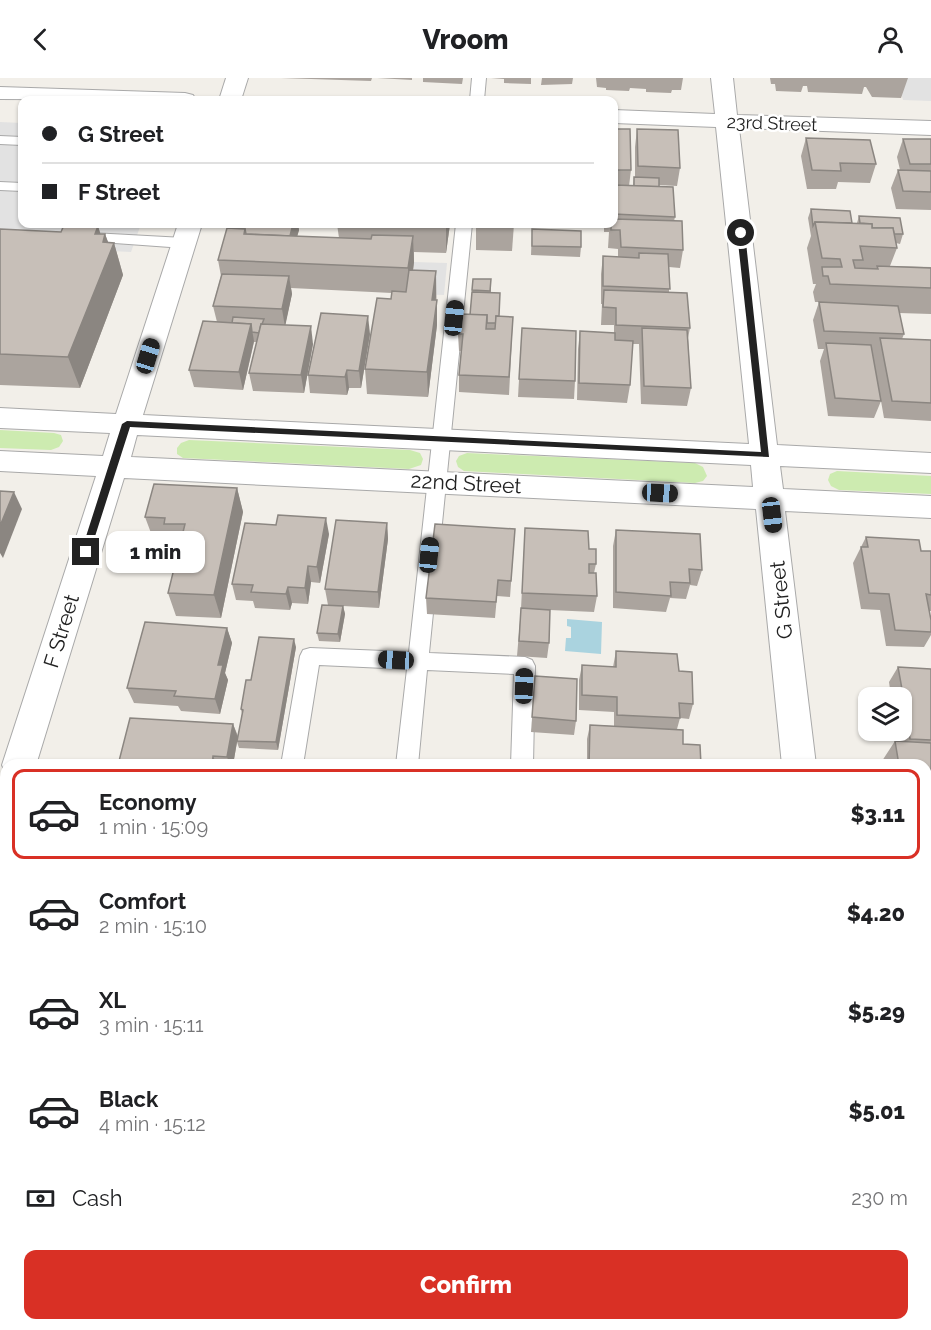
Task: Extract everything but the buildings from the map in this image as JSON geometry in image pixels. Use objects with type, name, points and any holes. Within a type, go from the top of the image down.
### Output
[{"type":"street","points":[[231,96],[237,78]]},
{"type":"street","name":"G Street","points":[[722,78],[798,759]]},
{"type":"street","points":[[0,93],[79,96]]},
{"type":"street","name":"23rd Street","points":[[618,117],[931,128]]},
{"type":"street","name":"F Street","points":[[21,759],[187,233]]},
{"type":"street","name":"22nd Street","points":[[0,418],[931,463]]},
{"type":"street","name":"22nd Street","points":[[0,461],[931,507]]},
{"type":"lane","points":[[477,96],[479,78]]},
{"type":"lane","points":[[0,140],[18,141]]},
{"type":"lane","points":[[0,186],[18,187]]},
{"type":"lane","points":[[408,759],[464,228]]},
{"type":"lane","points":[[90,233],[187,233]]},
{"type":"lane","points":[[293,759],[310,656],[525,666],[522,759]]},
{"type":"green space","points":[[0,430],[54,433],[61,435],[63,441],[59,447],[51,450],[0,448]]},
{"type":"green space","points":[[189,440],[410,450],[420,453],[423,459],[421,465],[409,469],[183,458],[177,454],[177,448],[181,443]]},
{"type":"green space","points":[[467,453],[695,463],[703,467],[707,476],[703,481],[695,483],[464,471],[458,467],[456,461],[459,456]]},
{"type":"green space","points":[[837,471],[931,476],[931,494],[839,490],[831,486],[828,480],[830,474]]},
{"type":"shaded area","points":[[897,78],[931,78],[931,101],[903,100]]},
{"type":"shaded area","points":[[0,122],[18,123],[18,228],[140,228],[131,252],[9,246],[0,263]]},
{"type":"shaded area","points":[[414,262],[447,263],[444,295],[410,294]]},
{"type":"water","points":[[567,619],[602,622],[601,654],[565,651],[566,638],[571,638],[571,627],[567,626]]},
{"type":"route","points":[[86,552],[127,424],[766,455],[741,233]]}]
